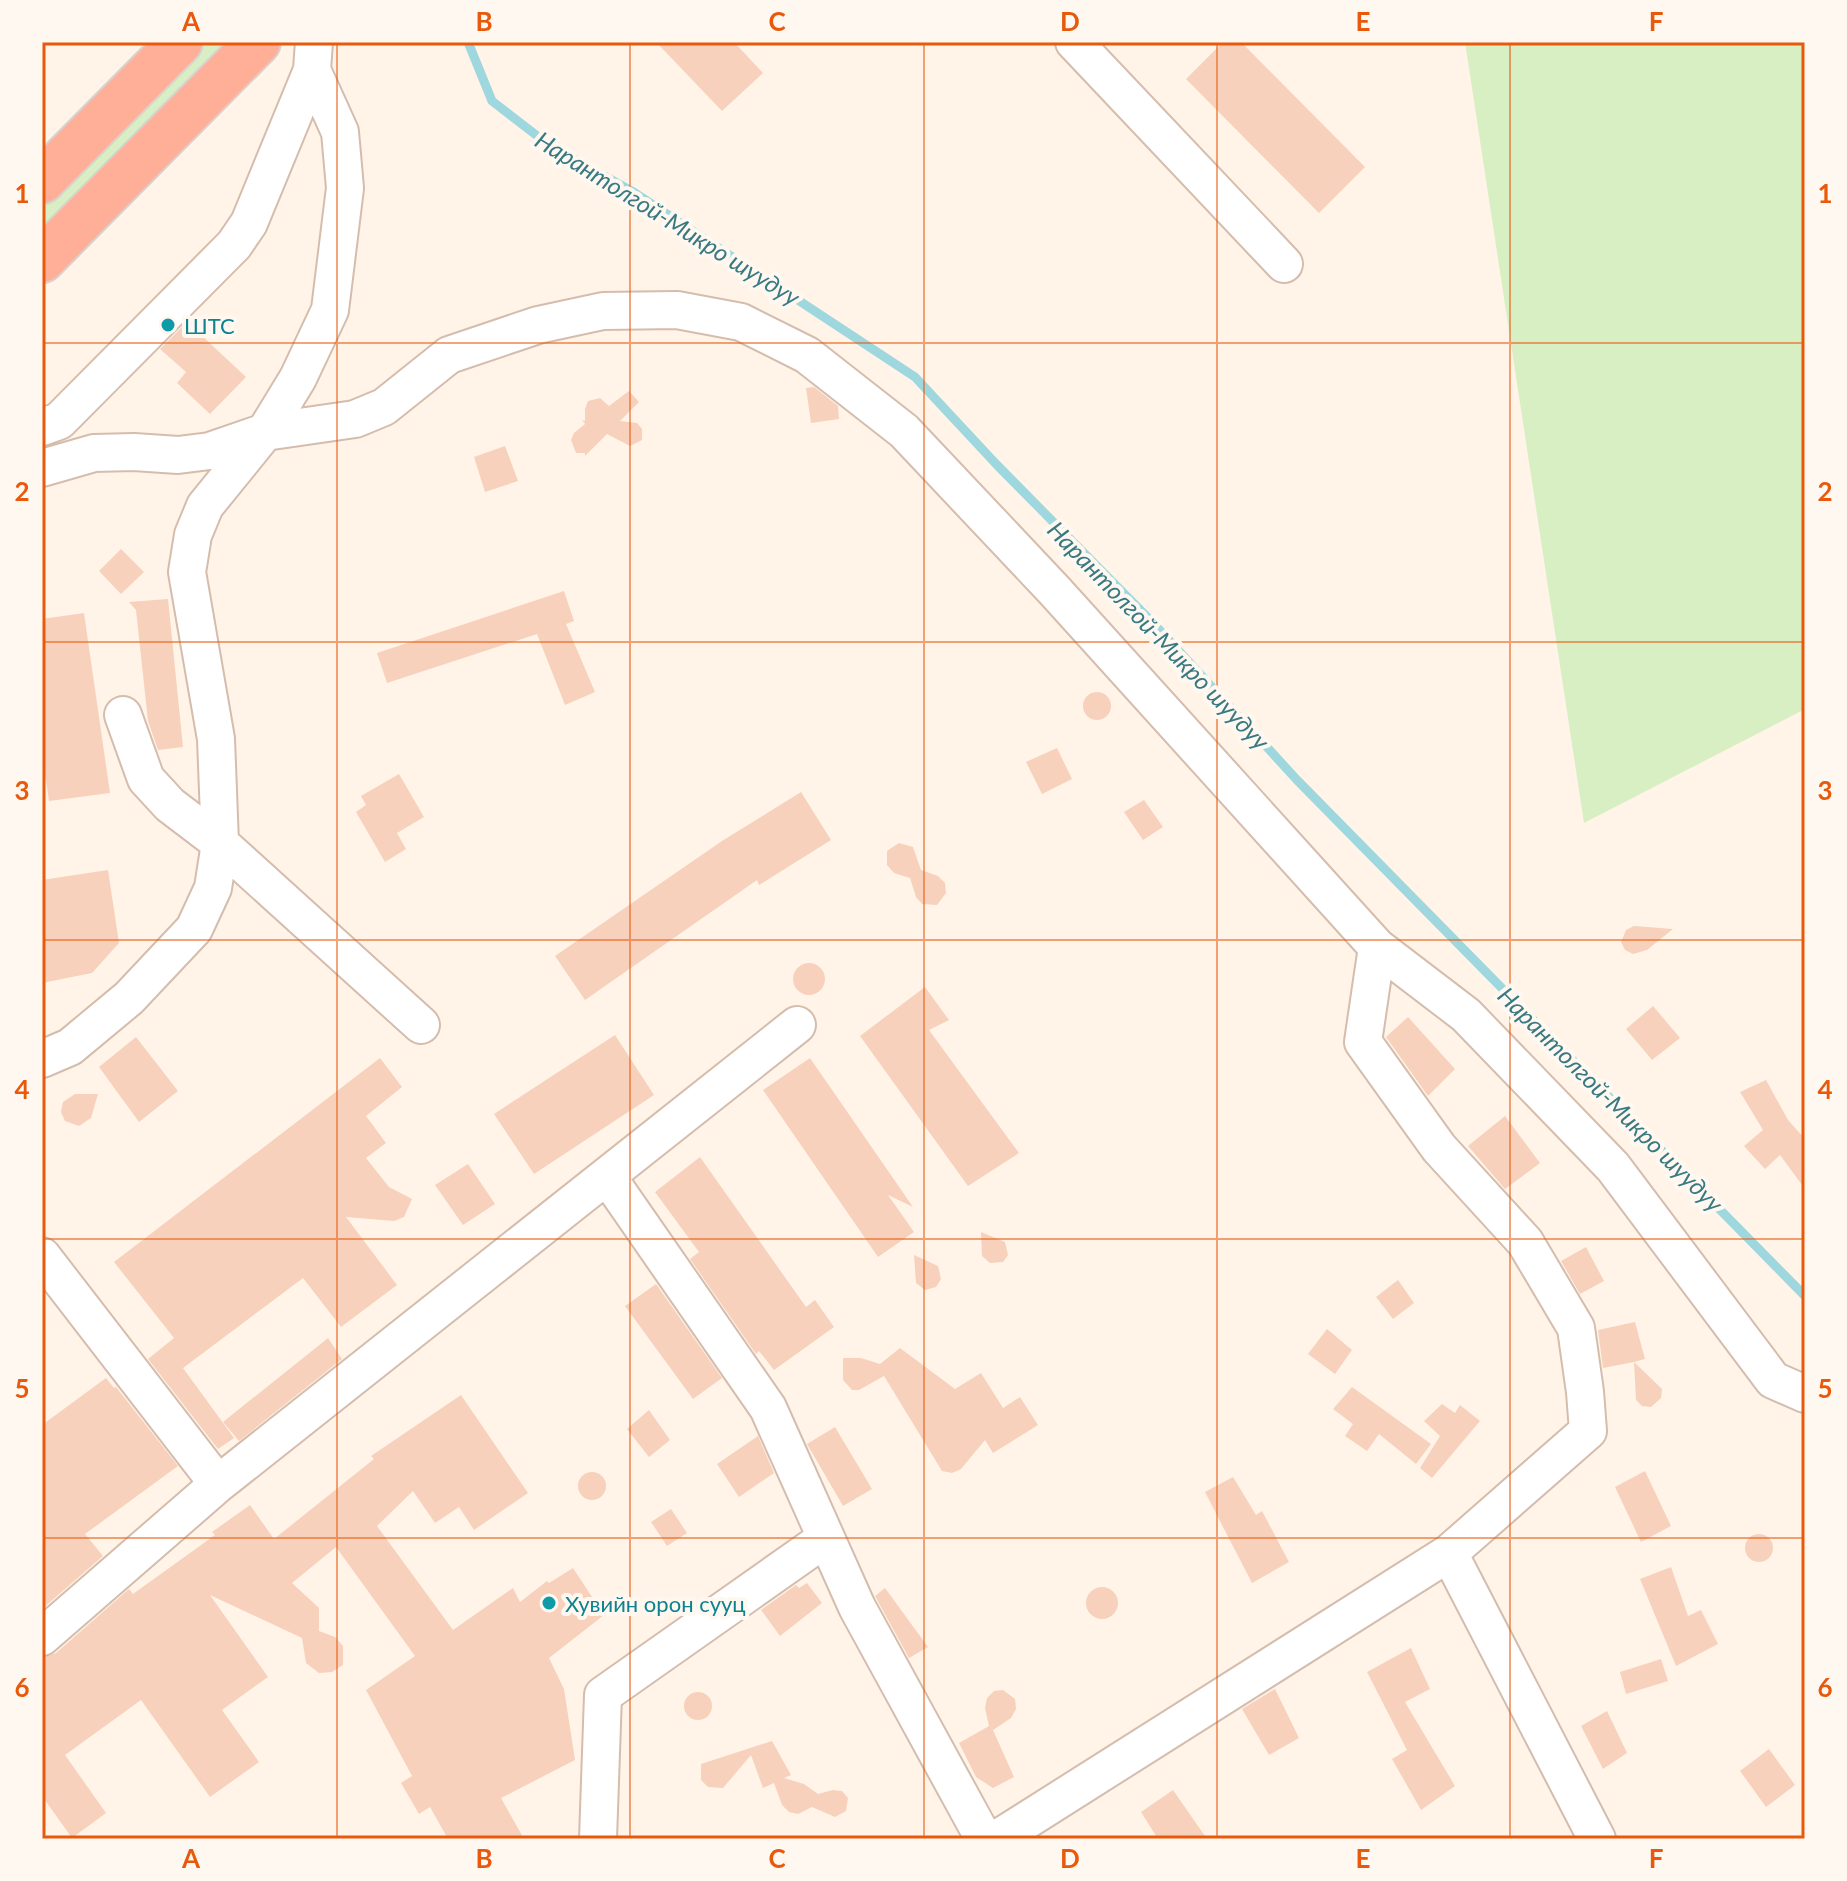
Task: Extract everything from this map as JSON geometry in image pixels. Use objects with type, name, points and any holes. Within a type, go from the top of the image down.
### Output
[{"type":"highway","points":[[42,181],[180,42]]},
{"type":"highway","points":[[42,260],[258,42]]},
{"type":"lane","points":[[1074,42],[1284,264]]},
{"type":"lane","points":[[42,427],[59,421],[234,245],[249,223],[313,56]]},
{"type":"lane","points":[[42,1059],[70,1047],[129,998],[194,929],[213,888],[220,843],[216,739],[187,572],[193,535],[205,506],[265,432],[298,378],[330,310],[345,188],[340,132],[313,56]]},
{"type":"lane","points":[[42,468],[94,453],[178,455],[210,451],[265,432],[355,419],[384,407],[449,355],[538,325],[603,311],[677,310],[741,322],[807,355],[904,431],[1054,590],[1377,947],[1466,1015],[1602,1156],[1773,1380],[1805,1394]]},
{"type":"lane","points":[[123,715],[146,779],[170,805],[220,843],[421,1025]]},
{"type":"lane","points":[[997,1839],[1449,1553],[1588,1431],[1576,1328],[1525,1242],[1439,1148],[1363,1042],[1377,947]]},
{"type":"lane","points":[[42,1637],[218,1484],[797,1025]]},
{"type":"lane","points":[[607,1176],[768,1408],[857,1607],[984,1839]]},
{"type":"lane","points":[[42,1256],[218,1484]]},
{"type":"lane","points":[[598,1839],[603,1695],[826,1538]]},
{"type":"lane","points":[[1449,1553],[1597,1839]]},
{"type":"green space","points":[[208,42],[233,42],[42,235],[42,209]]},
{"type":"green space","points":[[1465,42],[1805,42],[1805,709],[1584,823]]},
{"type":"building","points":[[656,42],[734,42],[763,73],[722,111]]},
{"type":"building","points":[[1223,42],[1241,42],[1365,167],[1319,213],[1186,79]]},
{"type":"building","points":[[193,316],[206,328],[200,334],[246,377],[210,414],[177,383],[186,372],[160,349]]},
{"type":"building","points":[[814,387],[838,406],[839,419],[811,423],[806,388]]},
{"type":"building","points":[[629,391],[639,402],[620,421],[637,423],[642,429],[642,440],[630,446],[607,434],[585,456],[585,453],[576,453],[571,440],[585,424],[582,420],[585,421],[588,401],[600,398],[609,406]]},
{"type":"building","points":[[505,446],[518,481],[485,492],[474,457]]},
{"type":"building","points":[[121,549],[144,572],[121,594],[99,571]]},
{"type":"building","points":[[564,591],[574,621],[566,624],[595,692],[565,705],[537,634],[387,683],[377,653]]},
{"type":"building","points":[[168,599],[183,747],[158,750],[148,721],[136,610],[129,602]]},
{"type":"building","points":[[84,613],[110,793],[49,801],[42,753],[42,619]]},
{"type":"building","points":[[1097,692],[1107,696],[1111,706],[1107,716],[1097,720],[1087,716],[1083,706],[1087,696]]},
{"type":"building","points":[[1057,748],[1072,779],[1042,794],[1026,762]]},
{"type":"building","points":[[399,774],[424,817],[397,833],[406,849],[385,862],[356,812],[366,805],[361,796]]},
{"type":"building","points":[[801,792],[831,840],[759,885],[757,880],[585,1000],[555,956],[722,841]]},
{"type":"building","points":[[1144,800],[1163,827],[1143,840],[1124,812]]},
{"type":"building","points":[[899,843],[913,847],[921,870],[938,876],[945,883],[946,893],[937,905],[922,904],[916,897],[910,878],[894,873],[887,865],[887,851]]},
{"type":"building","points":[[108,870],[119,943],[92,973],[42,983],[42,880]]},
{"type":"building","points":[[1634,926],[1673,929],[1647,950],[1633,954],[1625,950],[1621,942],[1626,930]]},
{"type":"building","points":[[809,963],[820,968],[825,979],[820,990],[809,995],[798,990],[793,979],[798,968]]},
{"type":"building","points":[[925,987],[949,1020],[929,1030],[1019,1153],[968,1186],[860,1036]]},
{"type":"building","points":[[1653,1006],[1680,1038],[1652,1060],[1626,1029]]},
{"type":"building","points":[[1408,1017],[1455,1069],[1428,1096],[1386,1037]]},
{"type":"building","points":[[615,1035],[654,1095],[534,1174],[494,1114]]},
{"type":"building","points":[[136,1037],[178,1091],[139,1122],[99,1067]]},
{"type":"building","points":[[380,1058],[402,1087],[366,1116],[386,1143],[366,1158],[389,1187],[412,1199],[404,1217],[394,1221],[346,1217],[397,1285],[341,1327],[303,1278],[183,1368],[234,1438],[218,1449],[148,1359],[174,1338],[114,1262]]},
{"type":"building","points":[[810,1058],[913,1207],[888,1195],[914,1232],[878,1257],[763,1090]]},
{"type":"building","points":[[1766,1080],[1788,1120],[1805,1139],[1805,1189],[1780,1155],[1765,1169],[1744,1146],[1763,1130],[1740,1092]]},
{"type":"building","points":[[75,1094],[98,1094],[91,1118],[79,1126],[65,1121],[61,1112],[63,1102]]},
{"type":"building","points":[[1505,1116],[1540,1163],[1505,1189],[1468,1146]]},
{"type":"building","points":[[700,1157],[806,1307],[815,1300],[834,1327],[774,1370],[759,1351],[756,1354],[690,1259],[699,1252],[655,1192]]},
{"type":"building","points":[[468,1164],[495,1204],[463,1225],[435,1185]]},
{"type":"building","points":[[981,1232],[1005,1242],[1008,1255],[1003,1262],[990,1263],[982,1256]]},
{"type":"building","points":[[1586,1247],[1604,1281],[1580,1294],[1561,1261]]},
{"type":"building","points":[[914,1255],[938,1266],[941,1279],[936,1287],[925,1290],[916,1283]]},
{"type":"building","points":[[1398,1280],[1414,1303],[1393,1319],[1376,1297]]},
{"type":"building","points":[[656,1284],[722,1378],[693,1399],[625,1306]]},
{"type":"building","points":[[1635,1322],[1645,1359],[1603,1368],[1598,1330]]},
{"type":"building","points":[[1327,1329],[1352,1350],[1335,1374],[1308,1354]]},
{"type":"building","points":[[328,1338],[342,1359],[239,1441],[223,1422]]},
{"type":"building","points":[[900,1348],[955,1389],[981,1373],[1003,1408],[1020,1397],[1038,1425],[993,1453],[985,1440],[961,1469],[952,1473],[942,1471],[884,1376],[859,1390],[852,1390],[843,1380],[843,1358],[861,1358],[880,1364]]},
{"type":"building","points":[[1634,1362],[1662,1389],[1661,1398],[1651,1407],[1642,1406],[1636,1400]]},
{"type":"building","points":[[106,1378],[178,1466],[85,1534],[103,1556],[42,1609],[42,1425]]},
{"type":"building","points":[[1352,1387],[1431,1444],[1416,1464],[1379,1434],[1367,1451],[1345,1436],[1353,1424],[1333,1409]]},
{"type":"building","points":[[461,1395],[528,1493],[474,1530],[459,1507],[435,1523],[413,1491],[377,1526],[453,1630],[513,1588],[520,1602],[547,1581],[549,1583],[573,1568],[604,1615],[549,1658],[564,1689],[575,1760],[501,1798],[524,1839],[448,1839],[430,1807],[419,1814],[401,1783],[412,1776],[366,1690],[415,1656],[336,1547],[292,1583],[319,1608],[319,1631],[335,1637],[343,1646],[343,1665],[332,1672],[319,1673],[306,1663],[302,1638],[210,1595],[268,1677],[222,1710],[259,1762],[210,1797],[141,1700],[65,1755],[106,1813],[72,1838],[42,1796],[42,1657],[56,1653],[129,1589],[133,1594],[215,1535],[212,1532],[250,1505],[274,1539],[374,1459],[371,1456]]},
{"type":"building","points":[[1442,1404],[1455,1413],[1460,1405],[1480,1421],[1432,1478],[1420,1468],[1440,1436],[1424,1421]]},
{"type":"building","points":[[649,1410],[670,1440],[649,1457],[627,1429]]},
{"type":"building","points":[[835,1427],[872,1489],[843,1506],[807,1444]]},
{"type":"building","points":[[758,1436],[774,1473],[739,1497],[717,1464]]},
{"type":"building","points":[[1645,1471],[1671,1526],[1641,1542],[1615,1487]]},
{"type":"building","points":[[592,1472],[602,1476],[606,1486],[602,1496],[592,1500],[582,1496],[578,1486],[582,1476]]},
{"type":"building","points":[[1233,1477],[1256,1515],[1262,1511],[1289,1562],[1252,1583],[1205,1492]]},
{"type":"building","points":[[671,1509],[687,1533],[667,1546],[651,1522]]},
{"type":"building","points":[[1759,1534],[1769,1538],[1773,1548],[1769,1558],[1759,1562],[1749,1558],[1745,1548],[1749,1538]]},
{"type":"building","points":[[1671,1567],[1688,1616],[1701,1610],[1718,1644],[1676,1666],[1640,1579]]},
{"type":"building","points":[[807,1583],[822,1603],[780,1636],[761,1610],[796,1585],[799,1588]]},
{"type":"building","points":[[1102,1587],[1113,1592],[1118,1603],[1113,1614],[1102,1619],[1091,1614],[1086,1603],[1091,1592]]},
{"type":"building","points":[[885,1588],[928,1647],[909,1658],[875,1596]]},
{"type":"building","points":[[1411,1648],[1430,1689],[1405,1702],[1455,1786],[1421,1810],[1392,1759],[1407,1750],[1367,1672]]},
{"type":"building","points":[[1661,1659],[1668,1681],[1626,1694],[1620,1672]]},
{"type":"building","points":[[1275,1689],[1299,1738],[1269,1755],[1242,1709]]},
{"type":"building","points":[[1003,1690],[1015,1699],[1016,1709],[1011,1718],[993,1730],[1014,1777],[993,1788],[976,1777],[959,1743],[989,1726],[985,1708],[987,1698],[994,1691]]},
{"type":"building","points":[[698,1692],[708,1696],[712,1706],[708,1716],[698,1720],[688,1716],[684,1706],[688,1696]]},
{"type":"building","points":[[1607,1711],[1627,1753],[1603,1769],[1581,1726]]},
{"type":"building","points":[[772,1741],[791,1775],[784,1778],[804,1784],[818,1794],[842,1791],[848,1798],[846,1811],[835,1817],[812,1807],[798,1814],[789,1812],[782,1805],[774,1783],[763,1788],[751,1755],[723,1788],[708,1787],[701,1780],[701,1764]]},
{"type":"building","points":[[1769,1749],[1795,1785],[1766,1807],[1740,1771]]},
{"type":"building","points":[[1173,1790],[1207,1839],[1158,1839],[1141,1812]]},
{"type":"waterway","name":"Нарантолгой-Микро шуудуу","points":[[468,42],[492,101],[549,145],[635,193],[915,377],[1156,626],[1297,780],[1805,1296]]},
{"type":"place","name":"ШТС","points":[[168,325]]},
{"type":"place","name":"Хувийн орон сууц","points":[[549,1603]]}]
